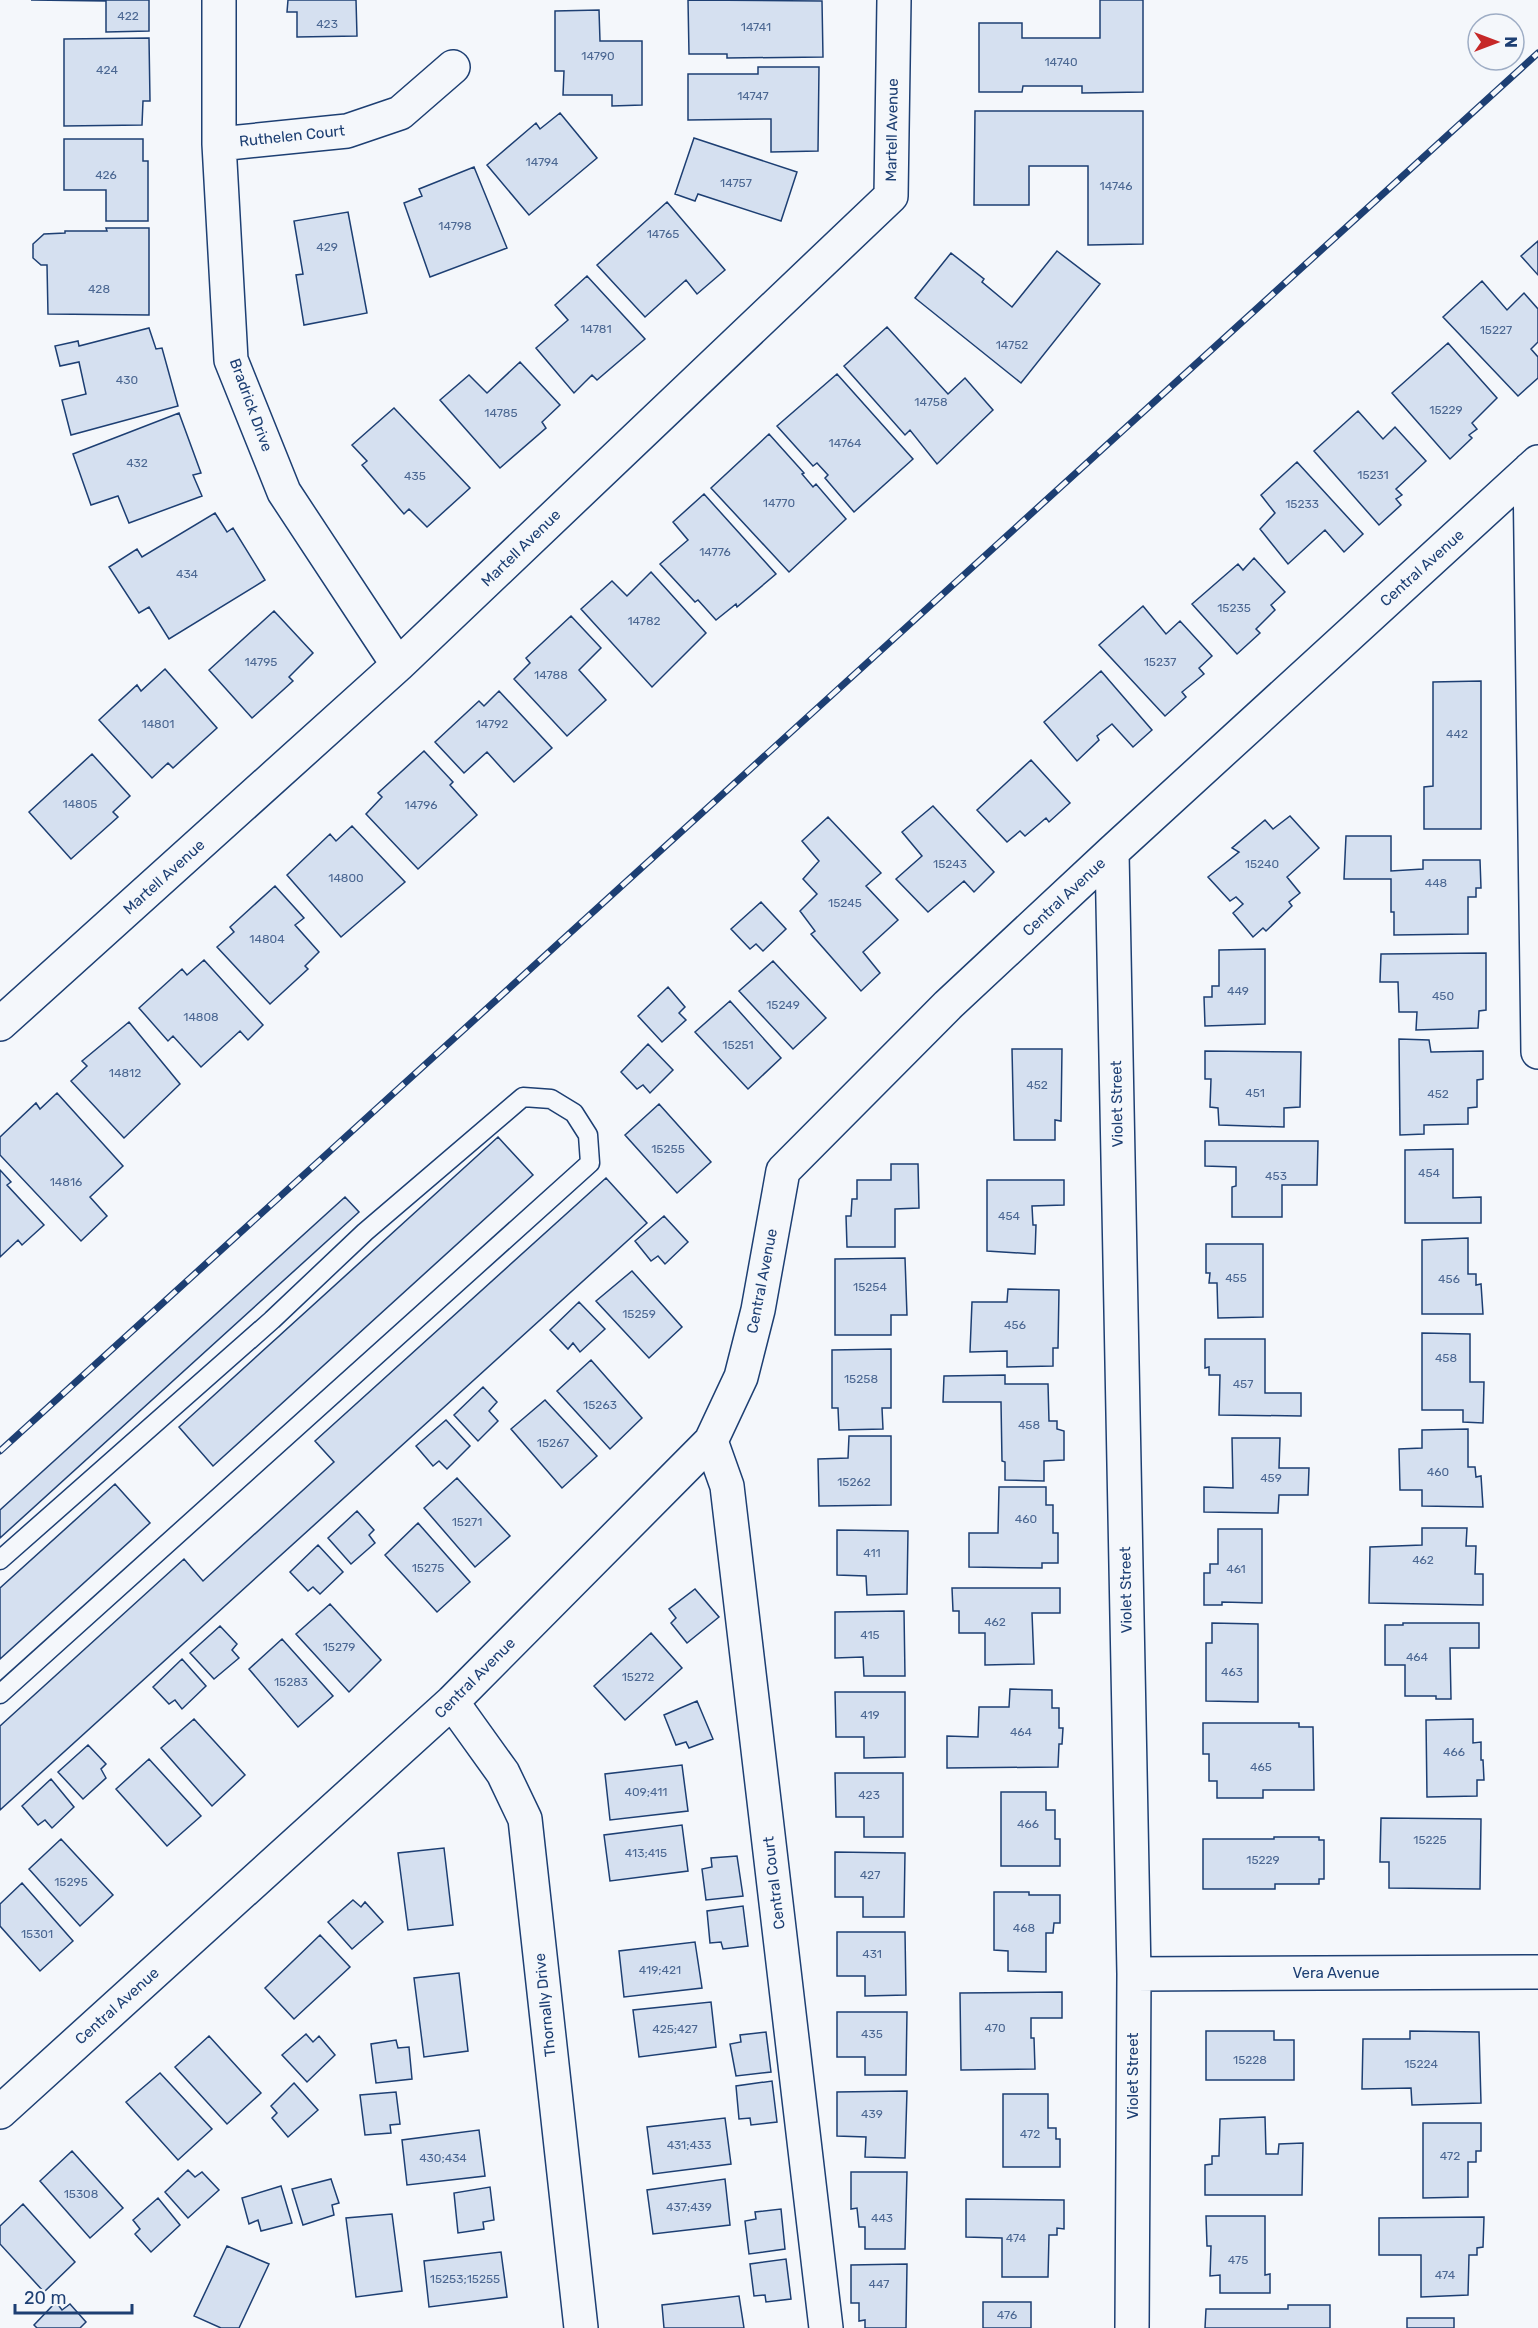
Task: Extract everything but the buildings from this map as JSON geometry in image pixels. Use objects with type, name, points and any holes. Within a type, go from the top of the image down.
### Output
[{"type":"street","name":"Bradrick Drive","points":[[219,0],[219,144],[231,360],[284,492],[398,665]]},
{"type":"street","name":"Martell Avenue","points":[[0,1024],[398,665],[891,196],[894,0]]},
{"type":"street","name":"Ruthelen Court","points":[[219,144],[347,131],[400,113],[453,67]]},
{"type":"street","name":"Central Avenue","points":[[0,2112],[452,1702],[711,1441],[741,1377],[758,1310],[783,1171],[948,1005],[1534,466]]},
{"type":"street","points":[[1534,466],[1538,1052]]},
{"type":"street","name":"Violet Street","points":[[1112,852],[1134,1974],[1132,2328]]},
{"type":"street","name":"Central Court","points":[[711,1441],[727,1486],[826,2328]]},
{"type":"street","name":"Thornally Drive","points":[[452,1702],[503,1773],[525,1819],[581,2328]]},
{"type":"street","name":"Vera Avenue","points":[[1134,1974],[1538,1972]]},
{"type":"lane","points":[[0,1560],[272,1320],[365,1232],[524,1097],[551,1099],[574,1113],[588,1135],[590,1162],[0,1694]]},
{"type":"railway","points":[[0,1451],[1538,53]]}]
